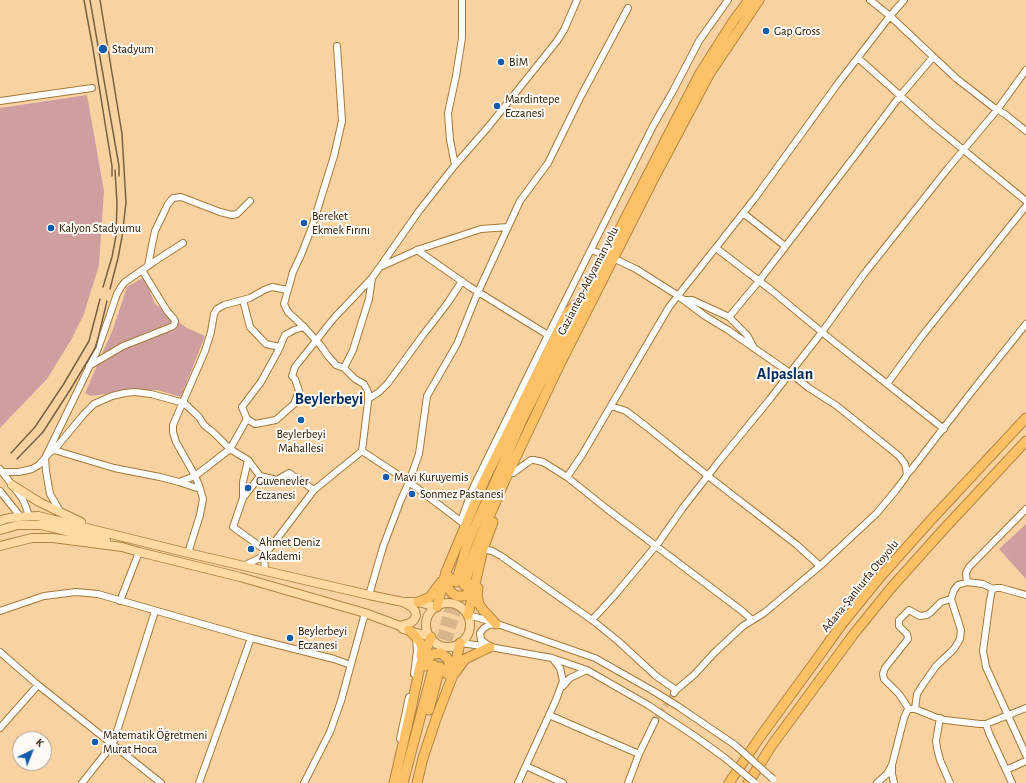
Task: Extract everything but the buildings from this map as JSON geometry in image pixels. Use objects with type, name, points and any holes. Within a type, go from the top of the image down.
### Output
[{"type":"highway","name":"Gaziantep-Adıyaman yolu","points":[[460,584],[468,542],[522,420],[590,296],[699,75],[749,0]]},
{"type":"highway","name":"Gaziantep-Adıyaman yolu","points":[[610,257],[710,73],[759,0]]},
{"type":"highway","points":[[590,296],[592,310],[545,404],[513,473],[502,497],[469,592],[464,596],[454,595],[450,591],[448,584],[463,523],[568,312],[590,296]]},
{"type":"highway","name":"Adana-Şanlıurfa Otoyolu","points":[[729,783],[760,737],[842,624],[876,582],[931,520],[1026,418]]},
{"type":"highway","points":[[748,783],[772,745],[853,635],[891,588],[1026,441]]},
{"type":"highway","points":[[418,602],[430,597],[436,590],[446,572],[460,538]]},
{"type":"highway","points":[[468,616],[483,553]]},
{"type":"highway","points":[[483,553],[477,595],[479,604],[496,624]]},
{"type":"highway","points":[[437,607],[446,572]]},
{"type":"highway","points":[[394,783],[412,709],[422,649],[421,644],[409,630]]},
{"type":"highway","points":[[420,666],[431,637]]},
{"type":"highway","points":[[417,783],[423,758],[452,675],[460,643]]},
{"type":"highway","points":[[452,675],[464,659],[490,647]]},
{"type":"highway","points":[[412,709],[427,661],[431,655],[437,653],[441,654],[447,658],[449,665],[437,716]]},
{"type":"highway","points":[[403,783],[437,666],[409,783]]},
{"type":"main road","points":[[12,485],[39,502],[100,531]]},
{"type":"main road","points":[[0,521],[20,516],[27,522],[99,539],[139,552],[240,577],[365,613],[400,626],[403,629],[431,637]]},
{"type":"main road","points":[[0,530],[27,522],[38,516],[369,595],[403,602],[418,602],[437,607]]},
{"type":"main road","points":[[0,546],[32,538],[46,538],[122,547]]},
{"type":"main road","points":[[400,626],[410,623],[416,616],[412,607],[403,602]]},
{"type":"main road","points":[[446,604],[455,604],[462,608],[468,616],[470,620],[467,636],[460,643],[452,646],[443,646],[436,643],[427,629],[427,620],[431,612],[437,607],[446,604]]},
{"type":"street","points":[[455,165],[450,140],[448,114],[462,38],[462,0]]},
{"type":"street","points":[[246,420],[255,424],[276,420],[294,404],[299,391],[295,379],[292,376],[295,367],[334,318],[372,278],[419,211],[557,41],[564,30],[576,0]]},
{"type":"street","points":[[362,450],[409,482],[463,523],[472,490],[650,132],[699,41],[728,0]]},
{"type":"street","points":[[870,0],[890,16],[957,79],[1026,131]]},
{"type":"street","points":[[568,477],[668,308],[743,213],[858,58],[904,0]]},
{"type":"street","points":[[369,595],[383,547],[419,454],[427,396],[458,344],[478,292],[520,201],[548,163],[581,96],[628,8]]},
{"type":"street","points":[[244,566],[266,554],[314,490],[362,450],[368,399],[368,392],[364,384],[344,368],[336,365],[316,340],[288,312],[284,304],[293,272],[312,227],[334,156],[342,121],[338,46]]},
{"type":"street","points":[[728,317],[759,281],[900,96],[933,57]]},
{"type":"street","points":[[858,58],[900,96],[1026,202]]},
{"type":"street","points":[[592,620],[615,595],[656,545],[682,509],[770,400],[864,274],[963,150],[997,110],[1026,70]]},
{"type":"street","points":[[0,101],[92,88]]},
{"type":"street","points":[[148,266],[155,231],[168,204],[173,198],[181,197],[232,215],[237,214],[250,201]]},
{"type":"street","points":[[887,384],[922,336],[1026,206]]},
{"type":"street","points":[[743,213],[785,246]]},
{"type":"street","points":[[380,267],[417,250],[481,229],[508,227]]},
{"type":"street","points":[[62,513],[50,494],[45,458],[89,366],[120,289],[126,282],[142,270],[183,243]]},
{"type":"street","points":[[716,248],[944,429]]},
{"type":"street","points":[[417,250],[478,292],[548,335]]},
{"type":"street","points":[[591,250],[636,269],[678,295],[683,300],[790,373],[809,388],[837,406],[899,456],[906,464],[907,474]]},
{"type":"street","points":[[89,366],[123,346],[171,327],[174,324],[174,319],[167,311],[142,270]]},
{"type":"street","points":[[344,368],[353,350],[369,299],[372,278]]},
{"type":"street","points":[[368,399],[379,392],[388,383],[441,312],[462,281]]},
{"type":"street","points":[[188,553],[200,515],[203,499],[195,476],[176,442],[173,432],[173,425],[184,403],[205,350],[211,332],[214,314],[217,309],[224,305],[250,298],[272,287],[288,290]]},
{"type":"street","points":[[243,300],[250,327],[266,344],[280,346]]},
{"type":"street","points":[[683,300],[692,300],[728,317],[747,335],[755,349]]},
{"type":"street","points":[[483,553],[492,551],[501,556],[592,620],[675,691],[743,626],[764,613],[820,566],[877,513],[1026,324]]},
{"type":"street","points":[[179,482],[195,476],[230,449],[246,420],[242,407],[261,382],[285,335],[304,327]]},
{"type":"street","points":[[2,470],[19,472],[32,470],[39,465],[50,452],[54,450],[94,404],[104,399],[125,393],[135,392],[151,394],[184,403],[204,425],[230,449],[248,460],[260,476],[277,480],[289,473],[314,490]]},
{"type":"street","points":[[611,406],[626,411],[659,436],[820,566]]},
{"type":"street","points":[[54,450],[114,468],[160,477],[200,489]]},
{"type":"street","points":[[244,498],[243,482],[248,460]]},
{"type":"street","points":[[513,473],[531,460],[534,460],[543,462],[568,477],[607,509],[752,620]]},
{"type":"street","points":[[2,470],[22,498],[26,507],[27,522]]},
{"type":"street","points":[[260,476],[244,498],[233,527],[266,554]]},
{"type":"street","points":[[0,491],[20,516]]},
{"type":"street","points":[[967,582],[966,573],[970,567],[1026,509]]},
{"type":"street","points":[[120,601],[139,552]]},
{"type":"street","points":[[265,571],[266,554]]},
{"type":"street","points":[[894,783],[892,766],[907,711],[912,709],[917,694],[936,666],[954,650],[960,638],[962,630],[951,599],[952,592],[961,583],[967,582],[983,584],[993,589],[1001,588],[1026,595]]},
{"type":"street","points":[[993,589],[990,600],[983,657],[986,667],[1026,755]]},
{"type":"street","points":[[0,611],[44,596],[76,592],[98,594],[351,665]]},
{"type":"street","points":[[951,599],[941,602],[931,612],[923,616],[917,615],[909,610],[899,620],[899,626],[907,634],[908,639],[885,668],[883,674],[884,679],[912,709],[940,718],[986,724],[1026,708]]},
{"type":"street","points":[[82,783],[113,744],[155,611]]},
{"type":"street","points":[[304,783],[330,732],[341,701],[365,613]]},
{"type":"street","points":[[468,616],[486,620],[595,658],[655,692],[735,745],[776,781]]},
{"type":"street","points":[[490,647],[481,640],[480,633],[489,625],[496,624]]},
{"type":"street","points":[[390,783],[415,672],[417,651],[416,637]]},
{"type":"street","points":[[199,783],[251,638]]},
{"type":"street","points":[[460,643],[552,658],[587,670],[648,705],[725,758],[755,783]]},
{"type":"street","points":[[0,652],[161,783]]},
{"type":"street","points":[[518,783],[561,689],[563,681],[560,668],[552,658]]},
{"type":"street","points":[[561,689],[570,678],[587,670]]},
{"type":"street","points":[[0,728],[38,684]]},
{"type":"street","points":[[549,715],[639,754]]},
{"type":"street","points":[[940,718],[936,741],[937,748],[950,783]]},
{"type":"street","points":[[628,783],[639,754],[655,721]]},
{"type":"street","points":[[986,724],[1012,783]]},
{"type":"street","points":[[1006,770],[1026,761]]},
{"type":"street","points":[[526,766],[563,783]]},
{"type":"street","points":[[877,783],[887,774],[892,766]]},
{"type":"shaded area","name":"Kalyon Stadyumu","points":[[87,95],[104,191],[99,265],[84,314],[71,340],[47,379],[0,428],[0,108]]},
{"type":"shaded area","points":[[144,277],[155,304],[187,328],[205,336],[181,397],[157,390],[134,390],[91,396],[85,393],[113,329],[127,287]]},
{"type":"shaded area","points":[[1026,524],[1026,579],[999,549]]},
{"type":"tunnel","points":[[434,665],[456,582]]},
{"type":"tunnel","points":[[440,667],[464,585]]},
{"type":"tunnel","points":[[655,721],[674,693]]},
{"type":"railway","points":[[84,0],[112,166],[112,176]]},
{"type":"railway","points":[[90,0],[119,166],[119,176]]},
{"type":"railway","points":[[100,0],[122,134],[126,203],[122,237],[110,289]]},
{"type":"railway","points":[[103,287],[112,257],[116,236],[117,203],[115,170]]},
{"type":"railway","points":[[11,453],[35,427],[63,385],[89,341],[100,299]]},
{"type":"railway","points":[[17,459],[43,432],[96,347],[107,301]]},
{"type":"place","name":"Gap Gross","points":[[766,31]]},
{"type":"place","name":"Stadyum","points":[[103,49]]},
{"type":"place","name":"BİM","points":[[501,62]]},
{"type":"place","name":"Mardintepe Eczanesi","points":[[497,106]]},
{"type":"place","name":"Bereket Ekmek Fırını","points":[[304,223]]},
{"type":"place","name":"Kalyon Stadyumu","points":[[51,228]]},
{"type":"place","name":"Beylerbeyi Mahallesi","points":[[301,420]]},
{"type":"place","name":"Mavi Kuruyemis","points":[[386,477]]},
{"type":"place","name":"Guvenevler Eczanesi","points":[[248,488]]},
{"type":"place","name":"Sonmez Pastanesi","points":[[412,494]]},
{"type":"place","name":"Ahmet Deniz Akademi","points":[[251,549]]},
{"type":"place","name":"Beylerbeyi Eczanesi","points":[[290,638]]},
{"type":"place","name":"Matematik Öğretmeni Murat Hoca","points":[[95,742]]},
{"type":"district","name":"Alpaslan","points":[[785,374]]},
{"type":"district","name":"Beylerbeyi","points":[[329,399]]}]
